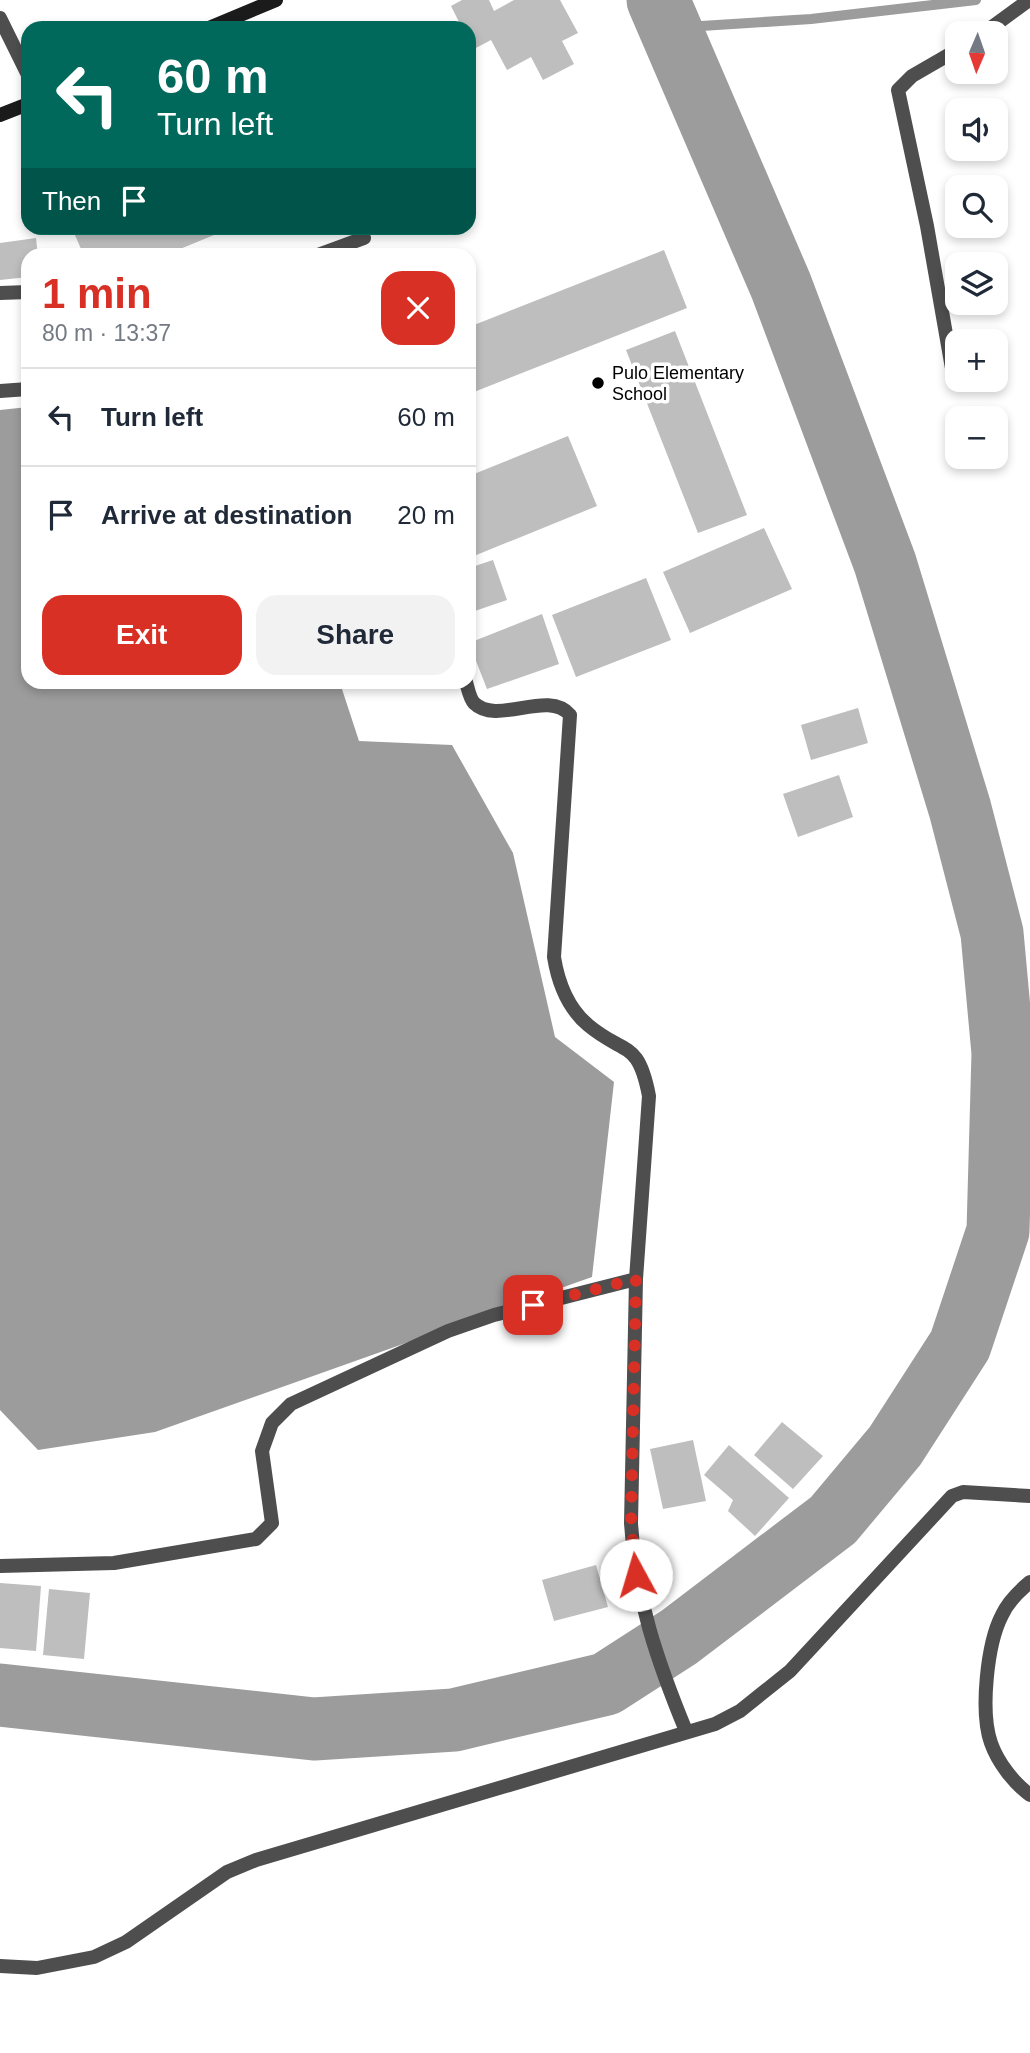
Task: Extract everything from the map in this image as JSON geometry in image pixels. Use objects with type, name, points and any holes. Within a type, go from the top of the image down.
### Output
[{"type":"main road","points":[[226,21],[276,0]]},
{"type":"main road","points":[[0,115],[21,107]]},
{"type":"street","points":[[1000,21],[1029,0]]},
{"type":"street","points":[[0,18],[21,61]]},
{"type":"street","points":[[945,57],[912,76],[898,90],[927,226],[945,329]]},
{"type":"street","points":[[337,248],[364,238]]},
{"type":"street","points":[[0,293],[21,292]]},
{"type":"street","points":[[0,391],[21,390]]},
{"type":"street","points":[[468,689],[473,702],[488,711],[551,705],[564,708],[570,715],[554,957],[564,995],[587,1024],[632,1052],[644,1070],[649,1096],[636,1279],[631,1523],[639,1592],[667,1684],[686,1731]]},
{"type":"street","points":[[0,1566],[114,1563],[256,1539],[272,1523],[262,1451],[272,1423],[291,1404],[448,1331],[494,1315],[636,1279]]},
{"type":"street","points":[[0,1966],[37,1968],[94,1957],[126,1942],[227,1872],[256,1860],[715,1724],[740,1712],[790,1671],[952,1496],[963,1492],[1030,1496]]},
{"type":"street","points":[[1030,1582],[1018,1592],[1003,1612],[995,1631],[987,1681],[990,1742],[1009,1774],[1030,1795]]},
{"type":"shaded area","points":[[21,408],[21,689],[342,689],[359,741],[452,745],[513,853],[555,1037],[614,1082],[592,1277],[155,1432],[38,1450],[0,1410],[0,410]]},
{"type":"building","points":[[462,0],[489,0],[494,11],[514,0],[560,0],[578,33],[562,41],[574,64],[543,80],[531,57],[507,70],[491,40],[476,48],[476,21],[458,21],[451,6]]},
{"type":"building","points":[[75,235],[214,235],[182,248],[81,248]]},
{"type":"building","points":[[36,238],[37,248],[21,248],[21,278],[0,280],[0,243]]},
{"type":"building","points":[[664,250],[687,308],[476,391],[476,324]]},
{"type":"building","points":[[675,331],[747,515],[698,533],[626,350]]},
{"type":"building","points":[[568,436],[597,506],[476,555],[476,473]]},
{"type":"building","points":[[764,528],[792,589],[690,633],[663,572]]},
{"type":"building","points":[[493,560],[507,600],[476,611],[476,566]]},
{"type":"building","points":[[646,578],[671,640],[576,677],[552,615]]},
{"type":"building","points":[[542,614],[559,664],[487,689],[476,661],[476,640]]},
{"type":"building","points":[[858,708],[868,743],[811,760],[801,725]]},
{"type":"building","points":[[839,775],[853,817],[798,837],[783,794]]},
{"type":"building","points":[[782,1422],[823,1456],[793,1489],[754,1455]]},
{"type":"building","points":[[693,1440],[706,1501],[663,1509],[650,1449]]},
{"type":"building","points":[[729,1445],[789,1498],[755,1536],[728,1511],[733,1500],[704,1475]]},
{"type":"building","points":[[596,1565],[608,1607],[554,1621],[542,1580]]},
{"type":"building","points":[[0,1583],[41,1586],[36,1651],[0,1648]]},
{"type":"building","points":[[49,1589],[90,1593],[84,1659],[43,1655]]},
{"type":"waterway","points":[[0,1695],[314,1729],[454,1720],[606,1684],[679,1637],[833,1520],[895,1446],[960,1345],[998,1231],[1003,1053],[992,933],[960,809],[885,563],[781,286],[658,0]]},
{"type":"waterway","points":[[670,28],[811,19],[976,0]]},
{"type":"place","name":"Pulo Elementary School","points":[[598,383]]},
{"type":"route","points":[[533,1305],[636,1279],[631,1523],[636,1575]]}]
